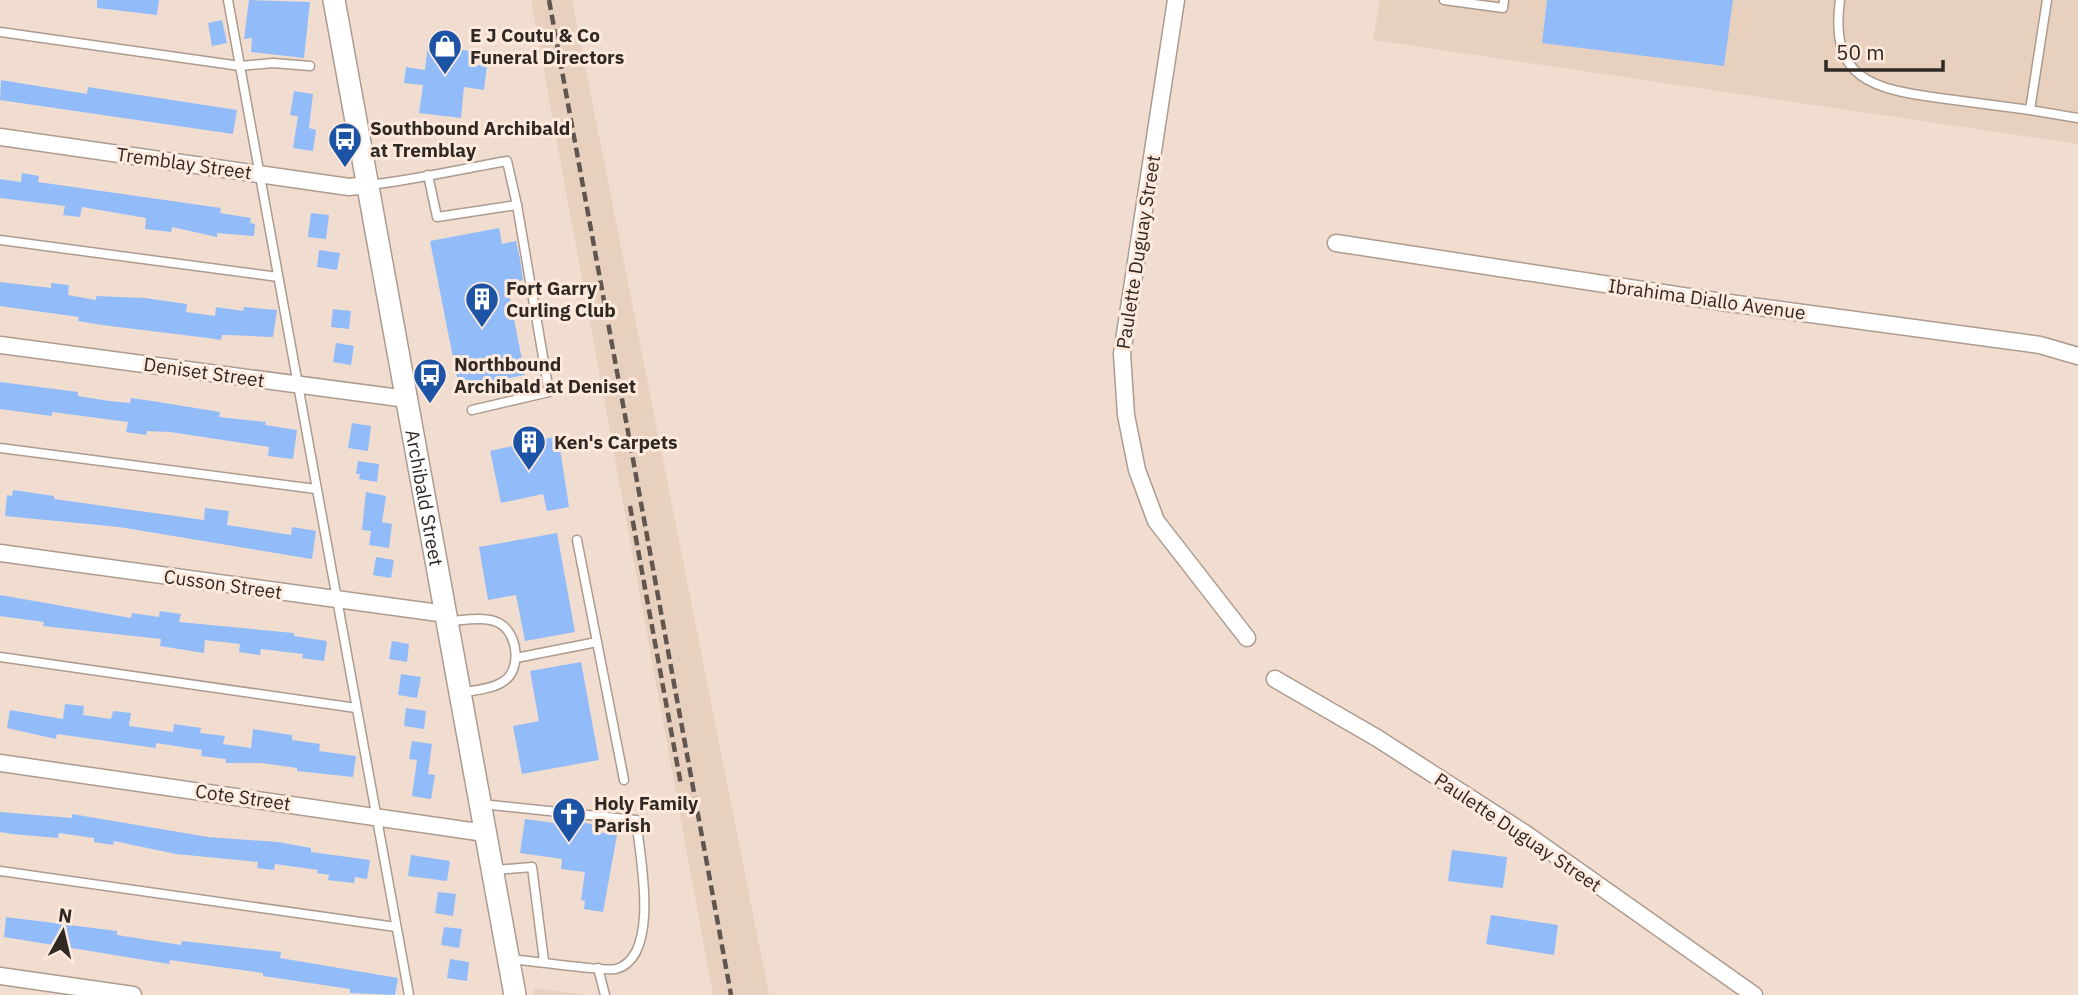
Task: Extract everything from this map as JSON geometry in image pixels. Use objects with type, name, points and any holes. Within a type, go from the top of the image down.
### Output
[{"type":"main road","name":"Archibald Street","points":[[334,0],[515,995]]},
{"type":"street","name":"Paulette Duguay Street","points":[[1176,0],[1122,354],[1126,415],[1137,470],[1156,521],[1247,638]]},
{"type":"street","name":"Tremblay Street","points":[[0,137],[349,187],[367,185]]},
{"type":"street","name":"Ibrahima Diallo Avenue","points":[[1336,243],[1709,300],[2040,345],[2078,356]]},
{"type":"street","name":"Deniset Street","points":[[0,345],[407,399]]},
{"type":"street","name":"Cusson Street","points":[[0,553],[336,599],[446,617]]},
{"type":"street","name":"Paulette Duguay Street","points":[[1275,679],[1377,738],[1526,834],[1755,995]]},
{"type":"street","name":"Cote Street","points":[[0,763],[375,815],[485,833]]},
{"type":"street","points":[[0,976],[134,995]]},
{"type":"lane","points":[[228,0],[409,995]]},
{"type":"lane","points":[[1444,0],[1503,8],[1504,0]]},
{"type":"lane","points":[[1840,0],[1840,37],[1845,58],[1856,72],[1879,88],[2078,118]]},
{"type":"lane","points":[[2030,110],[2046,0]]},
{"type":"lane","points":[[0,32],[240,66],[272,63],[310,66]]},
{"type":"lane","points":[[367,185],[507,161],[549,392],[472,410]]},
{"type":"lane","points":[[428,175],[437,217],[517,205]]},
{"type":"lane","points":[[0,240],[278,278]]},
{"type":"lane","points":[[0,448],[316,489]]},
{"type":"lane","points":[[578,540],[624,779]]},
{"type":"lane","points":[[446,617],[498,622],[509,631],[516,658],[514,670],[501,684],[460,693]]},
{"type":"lane","points":[[516,658],[597,642]]},
{"type":"lane","points":[[0,657],[356,708]]},
{"type":"lane","points":[[480,803],[636,820],[645,905],[642,938],[633,959],[615,970],[509,959]]},
{"type":"lane","points":[[492,870],[532,867],[544,961]]},
{"type":"lane","points":[[0,871],[396,927]]},
{"type":"lane","points":[[598,968],[605,995]]},
{"type":"shaded area","points":[[531,0],[572,0],[769,995],[713,995]]},
{"type":"shaded area","points":[[1380,0],[2078,0],[2078,144],[1373,40]]},
{"type":"shaded area","points":[[534,988],[586,995],[535,995]]},
{"type":"building","points":[[97,0],[159,0],[157,15],[97,8]]},
{"type":"building","points":[[249,0],[310,2],[304,58],[251,52],[252,38],[244,39]]},
{"type":"building","points":[[1547,0],[1733,0],[1724,66],[1542,43]]},
{"type":"building","points":[[222,20],[227,43],[212,46],[208,23]]},
{"type":"building","name":"E J Coutu & Co Funeral Directors","points":[[428,45],[470,51],[469,64],[487,66],[484,90],[464,87],[461,118],[419,113],[423,85],[404,83],[406,67],[425,70]]},
{"type":"building","points":[[1,80],[87,94],[88,87],[237,110],[233,134],[0,100]]},
{"type":"building","points":[[294,91],[313,94],[309,128],[316,130],[313,151],[293,148],[298,116],[290,115]]},
{"type":"building","points":[[22,173],[39,176],[38,182],[221,208],[220,213],[251,218],[250,223],[255,224],[254,236],[217,233],[217,237],[172,227],[171,232],[145,229],[146,218],[82,207],[80,217],[63,215],[65,206],[0,198],[0,179],[21,182]]},
{"type":"building","points":[[311,213],[329,215],[326,239],[308,237]]},
{"type":"building","name":"Fort Garry Curling Club","points":[[499,228],[502,244],[516,241],[520,259],[523,280],[507,284],[525,375],[459,388],[430,241]]},
{"type":"building","points":[[319,250],[340,253],[337,270],[317,267]]},
{"type":"building","points":[[0,282],[51,288],[51,283],[69,285],[68,295],[96,300],[96,296],[145,298],[187,304],[186,312],[215,316],[216,307],[243,311],[244,307],[277,310],[273,337],[222,335],[221,340],[102,325],[78,321],[79,317],[0,306]]},
{"type":"building","points":[[333,309],[351,311],[349,329],[331,327]]},
{"type":"building","points":[[336,343],[354,346],[351,365],[333,362]]},
{"type":"building","points":[[0,382],[78,392],[78,396],[109,401],[130,403],[131,398],[152,401],[220,412],[219,417],[266,422],[265,425],[297,430],[293,459],[268,456],[269,447],[170,432],[147,431],[146,435],[126,432],[128,422],[52,412],[52,416],[0,409]]},
{"type":"building","points":[[352,423],[371,426],[368,451],[348,448]]},
{"type":"building","name":"Ken's Carpets","points":[[558,436],[569,507],[547,511],[543,494],[501,503],[490,451]]},
{"type":"building","points":[[358,461],[379,464],[377,482],[359,479],[360,474],[356,474]]},
{"type":"building","points":[[13,490],[54,496],[54,499],[204,520],[205,508],[229,511],[227,525],[291,535],[292,527],[316,531],[312,559],[119,527],[5,516],[7,495],[12,496]]},
{"type":"building","points":[[366,492],[386,496],[382,522],[392,524],[389,548],[369,545],[371,531],[362,530]]},
{"type":"building","points":[[557,533],[575,632],[525,641],[516,595],[488,600],[479,547]]},
{"type":"building","points":[[376,557],[394,560],[391,578],[373,575]]},
{"type":"building","points":[[0,595],[131,618],[132,613],[159,617],[160,611],[181,614],[179,622],[294,633],[294,636],[327,641],[324,661],[302,658],[303,654],[261,649],[260,655],[239,652],[240,644],[205,640],[204,653],[160,646],[161,639],[43,626],[44,622],[0,616]]},
{"type":"building","points":[[392,641],[409,644],[407,662],[389,659]]},
{"type":"building","points":[[581,662],[599,760],[522,774],[513,726],[539,721],[530,671]]},
{"type":"building","points":[[401,674],[421,677],[417,698],[398,695]]},
{"type":"building","points":[[65,704],[84,706],[83,715],[111,719],[113,711],[131,713],[129,726],[173,732],[174,724],[201,728],[200,733],[225,736],[223,744],[251,748],[253,729],[292,735],[292,740],[320,744],[319,751],[356,756],[353,777],[297,771],[297,768],[262,763],[226,763],[226,759],[201,756],[202,750],[156,743],[156,748],[57,734],[56,739],[7,728],[10,710],[63,719]]},
{"type":"building","points":[[406,708],[426,711],[424,729],[404,726]]},
{"type":"building","points":[[412,741],[432,744],[428,774],[435,775],[431,799],[412,796],[417,760],[409,759]]},
{"type":"building","points":[[0,812],[72,818],[72,814],[208,837],[278,842],[311,848],[311,852],[370,860],[367,879],[355,877],[354,883],[328,880],[329,875],[317,873],[318,870],[275,864],[274,870],[257,868],[258,862],[176,854],[114,841],[113,845],[94,842],[94,838],[59,833],[58,838],[0,832]]},
{"type":"building","name":"Holy Family Parish","points":[[525,819],[569,825],[569,821],[592,824],[592,831],[617,835],[603,912],[584,909],[585,901],[581,900],[585,872],[561,869],[562,859],[520,853]]},
{"type":"building","points":[[1452,850],[1507,857],[1503,888],[1448,881]]},
{"type":"building","points":[[411,855],[450,861],[447,881],[408,876]]},
{"type":"building","points":[[438,892],[456,894],[453,916],[435,913]]},
{"type":"building","points":[[1491,915],[1558,925],[1554,955],[1486,944]]},
{"type":"building","points":[[6,917],[117,931],[117,935],[181,945],[182,941],[281,952],[280,958],[398,978],[395,995],[350,993],[350,989],[263,976],[263,973],[170,960],[169,964],[4,937]]},
{"type":"building","points":[[444,927],[462,929],[459,948],[441,945]]},
{"type":"building","points":[[450,959],[469,962],[467,981],[447,978]]},
{"type":"railway","points":[[549,0],[731,995]]},
{"type":"railway","points":[[630,506],[681,785]]},
{"type":"place","name":"E J Coutu & Co Funeral Directors","points":[[445,76]]},
{"type":"place","name":"Southbound Archibald at Tremblay","points":[[345,169]]},
{"type":"place","name":"Fort Garry Curling Club","points":[[482,329]]},
{"type":"place","name":"Northbound Archibald at Deniset","points":[[430,405]]},
{"type":"place","name":"Ken's Carpets","points":[[529,472]]},
{"type":"place","name":"Holy Family Parish","points":[[569,844]]}]
